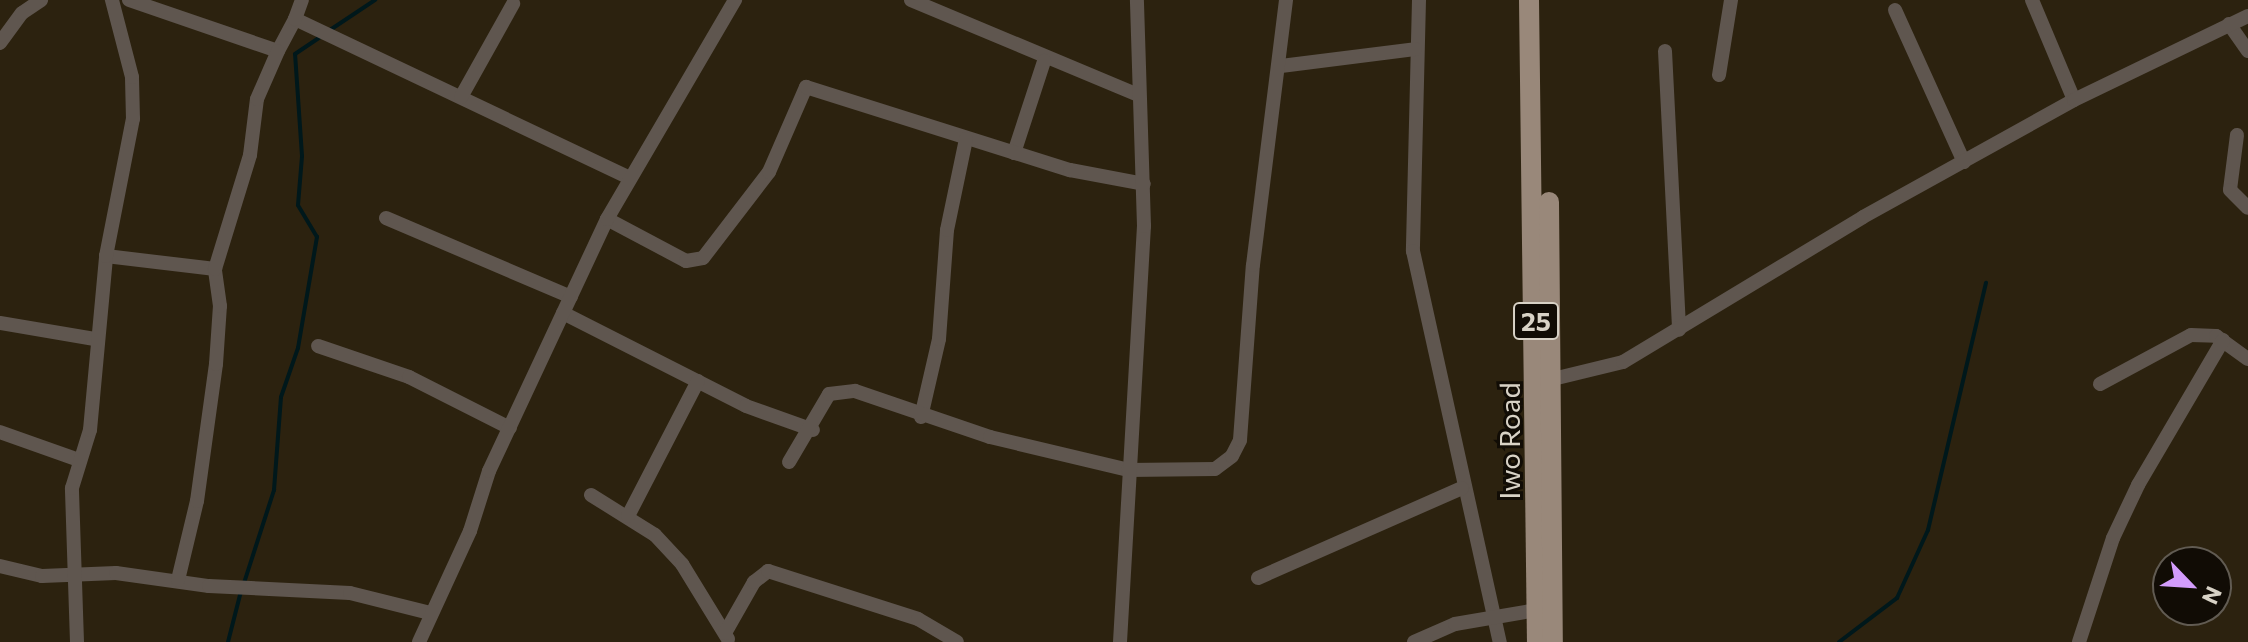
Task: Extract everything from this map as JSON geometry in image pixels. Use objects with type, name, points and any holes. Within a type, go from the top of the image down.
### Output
[{"type":"main road","name":"Iwo Road","points":[[1529,0],[1539,60],[1553,379],[1553,642]]},
{"type":"main road","name":"Iwo Road","points":[[1537,642],[1539,60],[1543,0]]},
{"type":"street","points":[[0,43],[22,13],[41,0]]},
{"type":"street","points":[[77,642],[79,579],[71,504],[79,460],[94,408],[95,339],[106,256],[133,119],[132,77],[112,0]]},
{"type":"street","points":[[129,0],[278,51]]},
{"type":"street","points":[[178,580],[197,501],[216,364],[220,306],[215,269],[250,155],[257,99],[302,0]]},
{"type":"street","points":[[419,642],[510,428],[607,219],[735,0]]},
{"type":"street","points":[[911,0],[1044,61],[1136,94]]},
{"type":"street","points":[[1120,642],[1144,184],[1136,94],[1137,0]]},
{"type":"street","points":[[789,462],[813,430],[829,394],[842,391],[921,417],[1128,470],[1215,469],[1240,440],[1253,265],[1281,66],[1286,0]]},
{"type":"street","points":[[1419,0],[1415,49],[1413,251],[1462,488],[1500,642]]},
{"type":"street","points":[[1719,75],[1731,0]]},
{"type":"street","points":[[2032,0],[2074,100]]},
{"type":"street","points":[[461,97],[513,4]]},
{"type":"street","points":[[1895,10],[1964,162]]},
{"type":"street","points":[[1553,379],[1623,362],[2074,100],[2248,16]]},
{"type":"street","points":[[295,19],[630,178]]},
{"type":"street","points":[[2229,24],[2248,51]]},
{"type":"street","points":[[1281,66],[1415,49]]},
{"type":"street","points":[[1665,51],[1679,330]]},
{"type":"street","points":[[1014,153],[1044,61]]},
{"type":"street","points":[[607,219],[686,261],[703,258],[769,172],[806,87],[1014,153],[1144,184]]},
{"type":"street","points":[[2237,135],[2230,190],[2248,208]]},
{"type":"street","points":[[921,417],[939,339],[947,230],[966,139]]},
{"type":"street","points":[[386,218],[571,297]]},
{"type":"street","points":[[106,256],[215,269]]},
{"type":"street","points":[[563,313],[698,381],[813,430]]},
{"type":"street","points":[[0,323],[95,339]]},
{"type":"street","points":[[2100,384],[2191,335],[2223,340],[2248,359]]},
{"type":"street","points":[[2079,642],[2113,538],[2138,485],[2223,340]]},
{"type":"street","points":[[318,346],[409,377],[510,428]]},
{"type":"street","points":[[628,516],[698,381]]},
{"type":"street","points":[[0,432],[79,460]]},
{"type":"street","points":[[1258,578],[1462,488]]},
{"type":"street","points":[[591,495],[628,516],[682,564],[727,638]]},
{"type":"street","points":[[0,566],[79,579],[116,573],[375,597],[430,613]]},
{"type":"street","points":[[727,638],[754,582],[768,571],[918,619],[957,642]]},
{"type":"street","points":[[1414,642],[1494,616],[1537,610]]},
{"type":"waterway","points":[[327,32],[375,0]]},
{"type":"waterway","points":[[244,583],[274,490],[281,397],[298,348],[317,237],[298,205],[302,156],[295,54],[320,37]]},
{"type":"waterway","points":[[1839,642],[1897,598],[1928,530],[1986,283]]},
{"type":"waterway","points":[[228,642],[241,591]]}]
